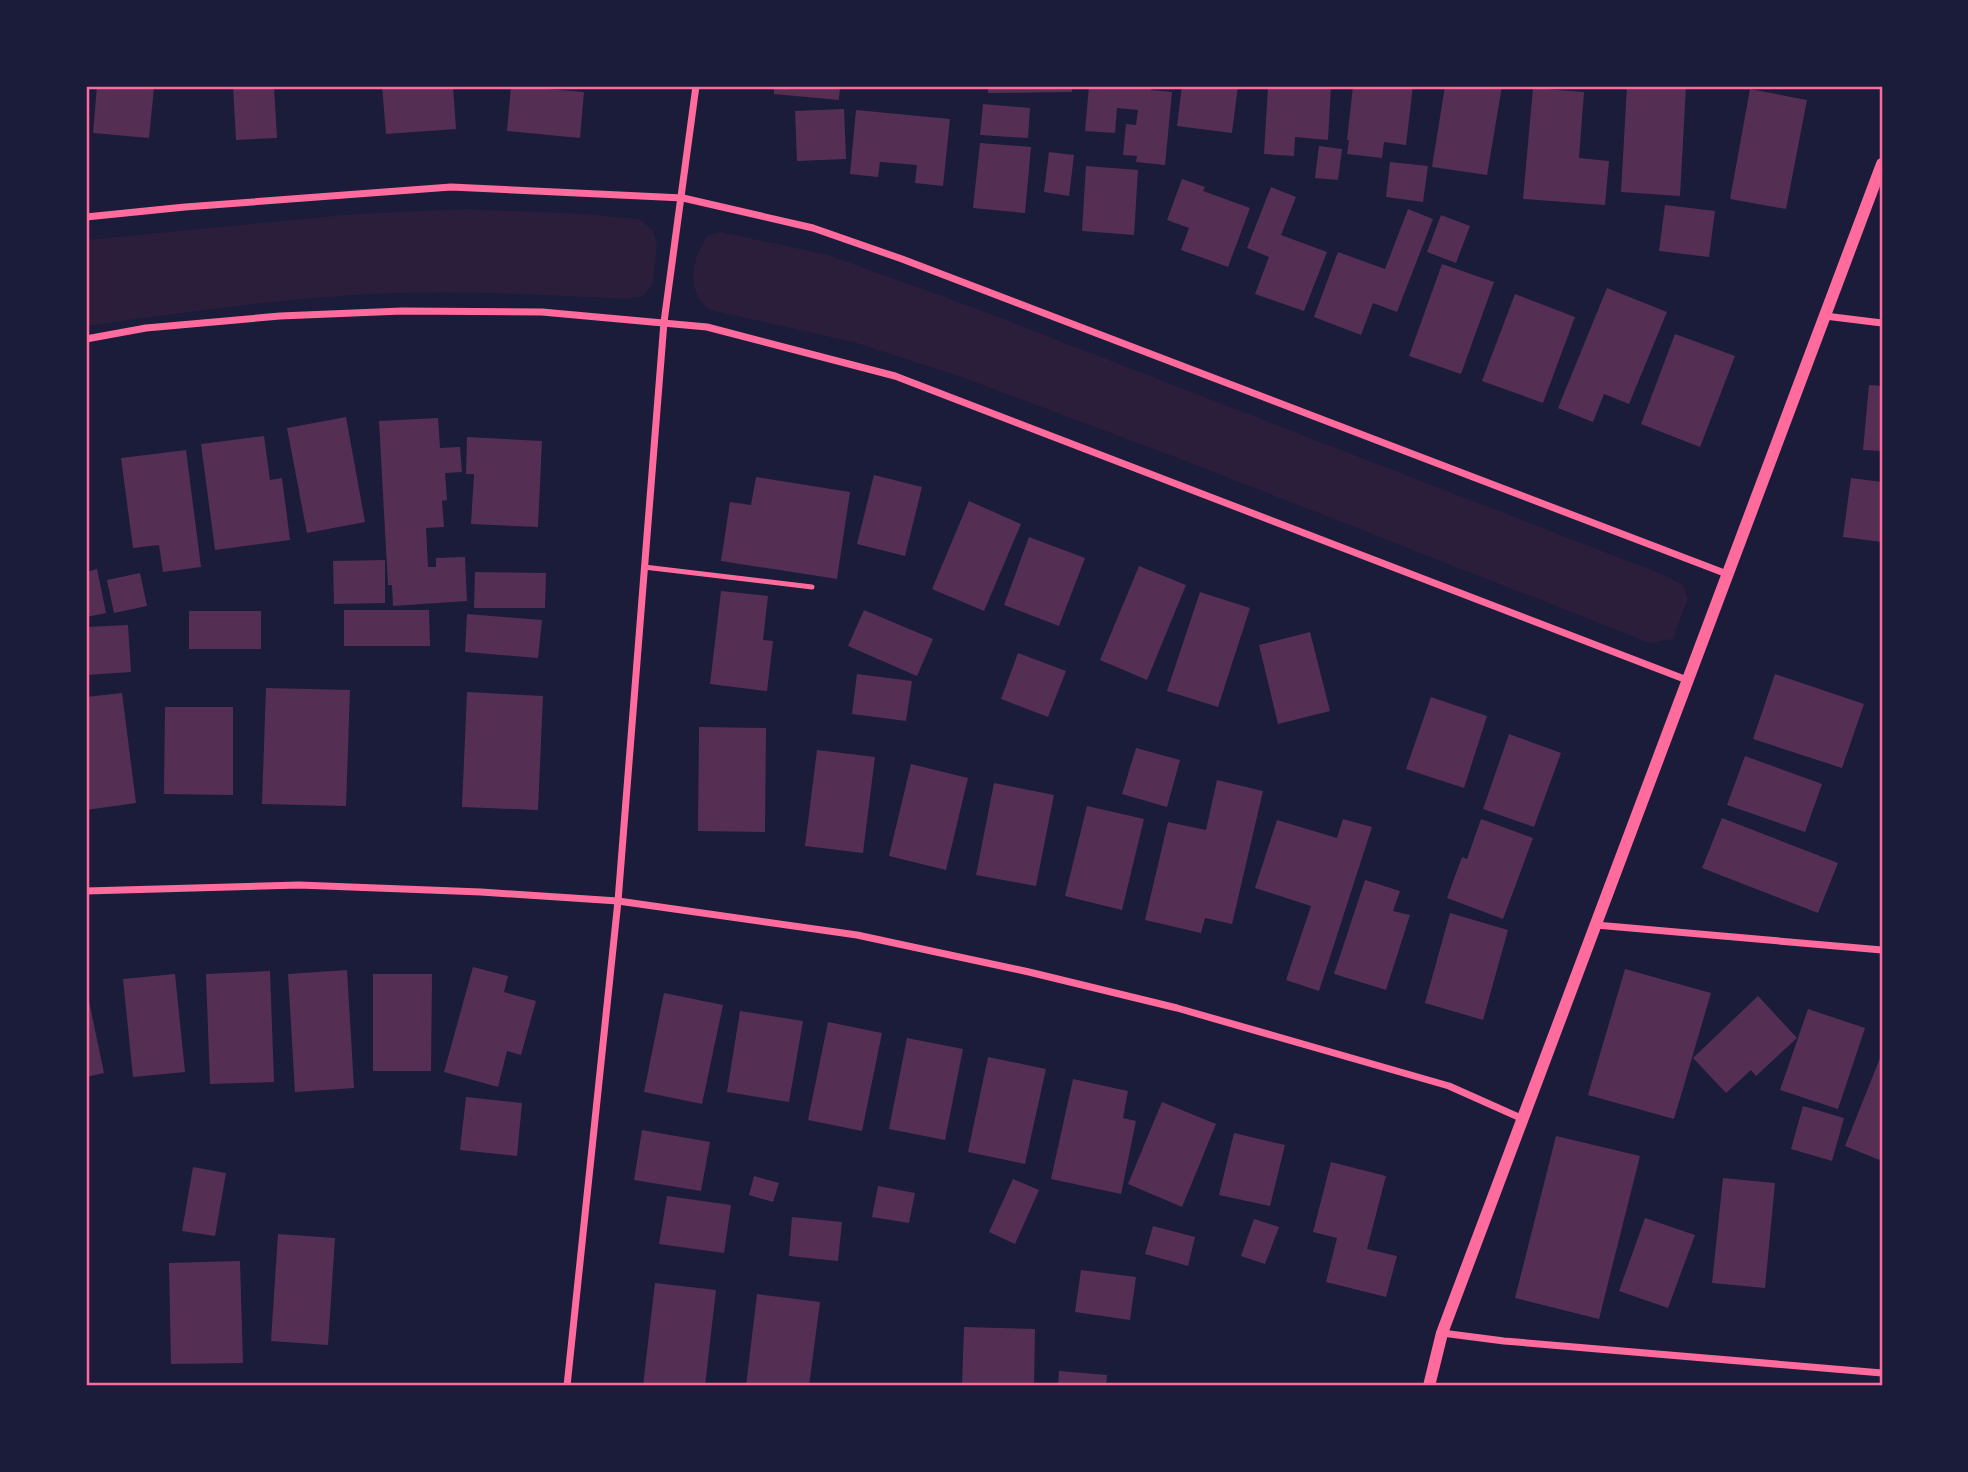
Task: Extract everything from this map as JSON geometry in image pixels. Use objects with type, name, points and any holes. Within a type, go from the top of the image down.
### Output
[{"type":"street","points":[[567,1386],[618,901],[664,322],[696,86]]},
{"type":"street","points":[[1429,1386],[1442,1333],[1882,164]]},
{"type":"street","points":[[86,217],[451,187],[682,198],[813,228],[902,259],[1727,574]]},
{"type":"street","points":[[86,339],[159,327],[280,316],[402,311],[542,313],[707,327],[895,376],[1687,680]]},
{"type":"street","points":[[1825,316],[1882,323]]},
{"type":"street","points":[[86,891],[299,885],[618,901],[857,935],[1029,972],[1177,1008],[1449,1086],[1523,1119]]},
{"type":"street","points":[[1596,925],[1882,950]]},
{"type":"street","points":[[1442,1333],[1882,1373]]},
{"type":"lane","points":[[644,567],[812,587]]},
{"type":"shaded area","points":[[466,209],[639,219],[653,230],[657,243],[653,284],[643,296],[626,299],[482,293],[375,294],[275,302],[86,326],[86,240],[355,214]]},
{"type":"shaded area","points":[[721,232],[828,255],[972,307],[1664,575],[1683,585],[1688,598],[1673,639],[1650,643],[1196,465],[961,377],[853,342],[710,310],[696,294],[693,274],[697,255],[707,236]]},
{"type":"building","points":[[97,86],[154,88],[149,138],[93,133]]},
{"type":"building","points":[[233,86],[274,86],[277,138],[236,140]]},
{"type":"building","points":[[382,86],[453,86],[456,129],[386,134]]},
{"type":"building","points":[[511,86],[584,92],[580,138],[507,131]]},
{"type":"building","points":[[774,86],[840,86],[839,100],[774,94]]},
{"type":"building","points":[[988,86],[1072,86],[1072,92],[988,93]]},
{"type":"building","points":[[1089,86],[1151,86],[1151,90],[1172,92],[1165,165],[1136,162],[1137,156],[1123,155],[1126,124],[1136,125],[1138,110],[1117,108],[1115,133],[1085,131]]},
{"type":"building","points":[[1182,86],[1238,86],[1232,133],[1177,126]]},
{"type":"building","points":[[1268,86],[1331,86],[1328,140],[1295,137],[1294,156],[1264,154]]},
{"type":"building","points":[[1353,86],[1413,86],[1406,145],[1384,142],[1382,158],[1347,154]]},
{"type":"building","points":[[1445,86],[1502,86],[1487,175],[1432,167]]},
{"type":"building","points":[[1627,86],[1686,86],[1680,196],[1621,192]]},
{"type":"building","points":[[1533,88],[1584,92],[1579,158],[1609,161],[1605,205],[1523,199]]},
{"type":"building","points":[[1750,89],[1807,100],[1786,209],[1730,199]]},
{"type":"building","points":[[983,104],[1030,108],[1028,138],[980,135]]},
{"type":"building","points":[[844,109],[846,159],[797,161],[795,111]]},
{"type":"building","points":[[856,110],[950,119],[943,186],[915,183],[917,165],[880,162],[878,177],[850,174]]},
{"type":"building","points":[[980,143],[1031,147],[1025,213],[973,208]]},
{"type":"building","points":[[1319,146],[1342,149],[1338,180],[1315,178]]},
{"type":"building","points":[[1049,152],[1074,155],[1069,196],[1044,192]]},
{"type":"building","points":[[1390,162],[1428,166],[1423,202],[1386,197]]},
{"type":"building","points":[[1086,166],[1138,170],[1134,235],[1082,231]]},
{"type":"building","points":[[1182,179],[1205,187],[1203,191],[1250,208],[1228,267],[1181,250],[1189,228],[1167,220]]},
{"type":"building","points":[[1271,187],[1296,197],[1281,235],[1327,252],[1304,311],[1255,294],[1269,257],[1247,248]]},
{"type":"building","points":[[1665,205],[1715,211],[1709,257],[1659,251]]},
{"type":"building","points":[[1408,209],[1433,219],[1397,312],[1373,303],[1361,335],[1314,317],[1338,252],[1385,269]]},
{"type":"building","points":[[1441,215],[1470,226],[1456,263],[1427,252]]},
{"type":"building","points":[[1442,264],[1494,282],[1461,374],[1409,356]]},
{"type":"building","points":[[1607,288],[1667,312],[1629,404],[1604,394],[1593,422],[1558,408]]},
{"type":"building","points":[[1515,294],[1575,317],[1543,403],[1482,381]]},
{"type":"building","points":[[1675,334],[1735,356],[1700,447],[1641,424]]},
{"type":"building","points":[[1869,385],[1882,386],[1882,451],[1863,450]]},
{"type":"building","points":[[346,417],[365,522],[307,533],[287,428]]},
{"type":"building","points":[[438,418],[440,448],[460,447],[462,472],[445,473],[447,500],[442,501],[444,527],[426,528],[428,567],[436,567],[436,558],[465,557],[467,601],[393,606],[392,585],[388,585],[379,421]]},
{"type":"building","points":[[264,436],[270,480],[282,478],[290,540],[215,550],[201,444]]},
{"type":"building","points":[[467,437],[542,441],[538,527],[471,524],[474,474],[466,474]]},
{"type":"building","points":[[186,450],[201,567],[163,572],[159,545],[133,548],[121,458]]},
{"type":"building","points":[[874,475],[922,487],[905,556],[857,544]]},
{"type":"building","points":[[756,477],[850,492],[837,579],[721,561],[730,502],[751,505]]},
{"type":"building","points":[[1851,478],[1882,482],[1882,542],[1843,537]]},
{"type":"building","points":[[969,501],[1021,524],[984,611],[932,589]]},
{"type":"building","points":[[1029,537],[1085,558],[1059,626],[1004,605]]},
{"type":"building","points":[[385,560],[385,603],[334,604],[333,561]]},
{"type":"building","points":[[1139,566],[1186,585],[1147,680],[1100,660]]},
{"type":"building","points":[[97,569],[106,613],[86,617],[86,572]]},
{"type":"building","points":[[475,572],[546,573],[545,608],[474,608]]},
{"type":"building","points":[[140,573],[147,606],[114,613],[107,580]]},
{"type":"building","points":[[721,591],[768,596],[763,640],[773,641],[767,691],[710,684]]},
{"type":"building","points":[[1200,592],[1250,608],[1218,707],[1167,691]]},
{"type":"building","points":[[344,610],[429,610],[430,646],[344,646]]},
{"type":"building","points":[[864,610],[933,639],[917,676],[848,646]]},
{"type":"building","points":[[189,611],[261,611],[261,649],[189,649]]},
{"type":"building","points":[[467,614],[542,620],[538,658],[465,652]]},
{"type":"building","points":[[128,625],[131,672],[86,675],[86,627]]},
{"type":"building","points":[[1310,632],[1330,711],[1278,724],[1259,645]]},
{"type":"building","points":[[1018,653],[1066,671],[1048,717],[1001,699]]},
{"type":"building","points":[[857,674],[912,681],[906,721],[852,714]]},
{"type":"building","points":[[1775,674],[1864,704],[1842,768],[1753,739]]},
{"type":"building","points":[[266,688],[350,690],[346,806],[262,804]]},
{"type":"building","points":[[467,692],[543,696],[538,810],[462,807]]},
{"type":"building","points":[[122,693],[136,803],[86,810],[86,697]]},
{"type":"building","points":[[1431,697],[1487,716],[1464,788],[1406,769]]},
{"type":"building","points":[[165,707],[233,707],[233,795],[164,794]]},
{"type":"building","points":[[699,727],[766,728],[765,832],[698,831]]},
{"type":"building","points":[[1509,734],[1561,753],[1534,827],[1483,809]]},
{"type":"building","points":[[1136,748],[1180,760],[1167,807],[1122,794]]},
{"type":"building","points":[[817,750],[875,757],[863,853],[805,846]]},
{"type":"building","points":[[1745,756],[1822,784],[1805,832],[1727,805]]},
{"type":"building","points":[[911,764],[968,778],[946,870],[889,856]]},
{"type":"building","points":[[1217,780],[1263,791],[1232,924],[1205,918],[1201,933],[1145,920],[1168,822],[1206,830]]},
{"type":"building","points":[[994,783],[1054,795],[1036,886],[976,875]]},
{"type":"building","points":[[1087,806],[1144,819],[1122,910],[1065,896]]},
{"type":"building","points":[[1722,818],[1838,863],[1818,913],[1702,868]]},
{"type":"building","points":[[1343,819],[1372,827],[1319,991],[1286,980],[1311,906],[1255,888],[1277,820],[1337,838]]},
{"type":"building","points":[[1481,819],[1533,838],[1503,919],[1447,898],[1462,857],[1467,859]]},
{"type":"building","points":[[1365,880],[1400,891],[1393,911],[1410,915],[1386,990],[1334,974]]},
{"type":"building","points":[[1450,913],[1508,930],[1483,1020],[1425,1003]]},
{"type":"building","points":[[473,967],[508,976],[504,992],[536,1001],[521,1055],[507,1051],[498,1087],[444,1072]]},
{"type":"building","points":[[1625,969],[1711,993],[1674,1119],[1588,1095]]},
{"type":"building","points":[[347,970],[354,1088],[295,1092],[288,974]]},
{"type":"building","points":[[270,971],[274,1082],[210,1084],[206,974]]},
{"type":"building","points":[[175,974],[185,1072],[133,1077],[123,979]]},
{"type":"building","points":[[373,974],[432,974],[431,1071],[373,1071]]},
{"type":"building","points":[[86,987],[104,1073],[86,1077]]},
{"type":"building","points":[[664,993],[723,1005],[702,1104],[644,1092]]},
{"type":"building","points":[[1758,996],[1797,1038],[1756,1076],[1751,1070],[1726,1093],[1693,1058]]},
{"type":"building","points":[[1808,1009],[1865,1028],[1838,1109],[1780,1090]]},
{"type":"building","points":[[740,1011],[803,1021],[789,1102],[727,1092]]},
{"type":"building","points":[[828,1022],[882,1033],[862,1131],[808,1120]]},
{"type":"building","points":[[907,1038],[963,1049],[945,1140],[889,1129]]},
{"type":"building","points":[[1882,1053],[1882,1161],[1845,1146]]},
{"type":"building","points":[[988,1057],[1046,1069],[1025,1164],[968,1152]]},
{"type":"building","points":[[1073,1079],[1128,1091],[1123,1118],[1136,1121],[1121,1194],[1051,1179]]},
{"type":"building","points":[[466,1097],[522,1103],[517,1156],[460,1150]]},
{"type":"building","points":[[1162,1102],[1216,1124],[1182,1207],[1128,1184]]},
{"type":"building","points":[[1803,1106],[1844,1118],[1832,1161],[1791,1149]]},
{"type":"building","points":[[642,1130],[710,1142],[701,1191],[634,1180]]},
{"type":"building","points":[[1234,1133],[1285,1145],[1270,1206],[1219,1195]]},
{"type":"building","points":[[1556,1136],[1640,1156],[1599,1319],[1515,1298]]},
{"type":"building","points":[[1331,1162],[1386,1176],[1367,1249],[1397,1256],[1386,1297],[1326,1282],[1337,1238],[1313,1232]]},
{"type":"building","points":[[193,1167],[226,1173],[215,1236],[182,1231]]},
{"type":"building","points":[[754,1176],[779,1183],[773,1202],[749,1195]]},
{"type":"building","points":[[1723,1178],[1775,1183],[1765,1288],[1712,1283]]},
{"type":"building","points":[[1013,1179],[1039,1190],[1015,1244],[989,1232]]},
{"type":"building","points":[[878,1186],[915,1193],[909,1223],[872,1217]]},
{"type":"building","points":[[667,1196],[731,1205],[724,1253],[659,1244]]},
{"type":"building","points":[[792,1217],[842,1222],[838,1261],[789,1256]]},
{"type":"building","points":[[1645,1218],[1695,1235],[1668,1308],[1619,1291]]},
{"type":"building","points":[[1254,1219],[1279,1227],[1265,1264],[1241,1256]]},
{"type":"building","points":[[1153,1226],[1195,1237],[1188,1266],[1145,1254]]},
{"type":"building","points":[[278,1234],[335,1238],[328,1345],[271,1341]]},
{"type":"building","points":[[240,1261],[243,1363],[171,1364],[169,1263]]},
{"type":"building","points":[[1081,1270],[1136,1277],[1130,1320],[1075,1312]]},
{"type":"building","points":[[655,1283],[716,1290],[705,1386],[643,1386]]},
{"type":"building","points":[[757,1294],[820,1302],[809,1386],[746,1386]]},
{"type":"building","points":[[964,1327],[1035,1329],[1034,1386],[962,1386]]},
{"type":"building","points":[[1059,1371],[1107,1375],[1106,1386],[1058,1386]]}]
